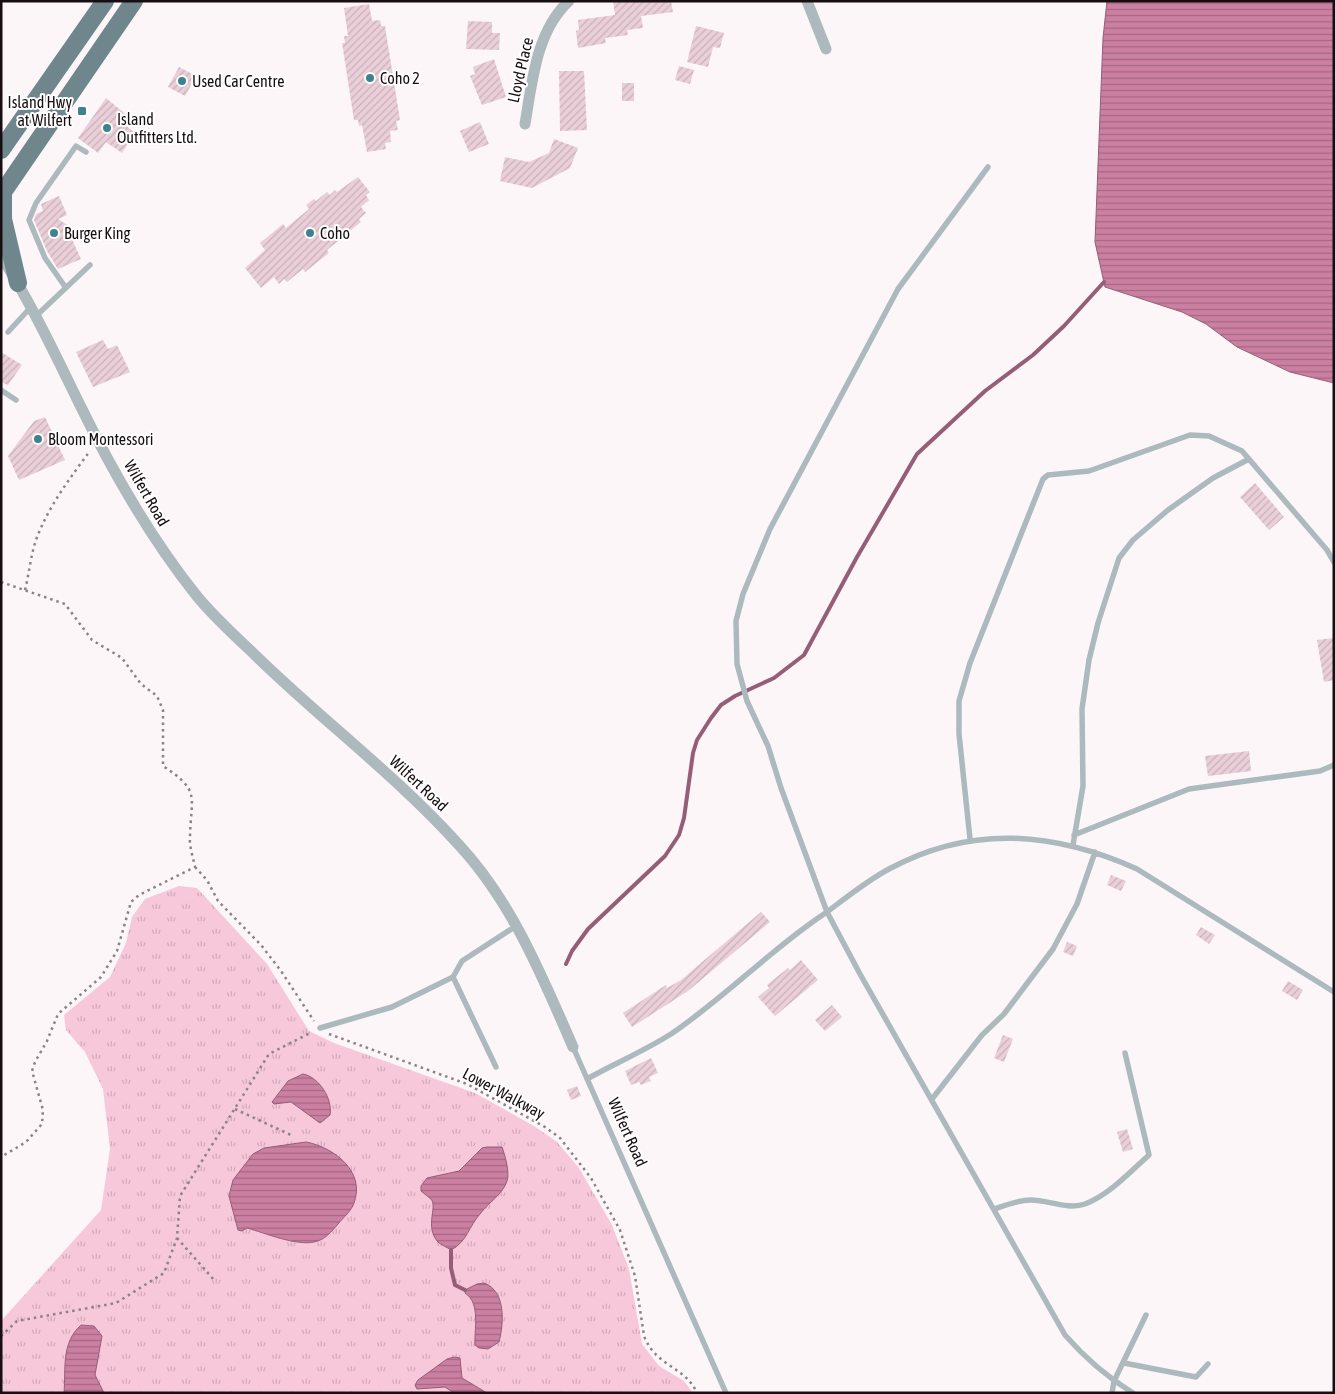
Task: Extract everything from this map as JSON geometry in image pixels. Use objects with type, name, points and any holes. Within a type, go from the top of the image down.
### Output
[{"type":"main road","points":[[2,149],[105,1]]},
{"type":"main road","points":[[18,283],[3,219],[2,194],[134,1]]},
{"type":"main road","points":[[1,274],[18,283]]},
{"type":"street","name":"Lloyd Place","points":[[525,124],[532,78],[545,33],[569,1]]},
{"type":"street","points":[[807,1],[826,49]]},
{"type":"street","name":"Wilfert Road","points":[[1,256],[34,312],[98,440],[159,547],[199,598],[272,672],[415,800],[460,845],[498,895],[516,926],[573,1047]]},
{"type":"lane","points":[[66,288],[45,258],[29,220],[36,203],[76,146],[86,152]]},
{"type":"lane","points":[[988,167],[898,289],[770,529],[743,594],[736,621],[737,664],[748,701],[768,746],[780,788],[827,912],[1065,1335],[1084,1356],[1114,1381],[1133,1393]]},
{"type":"lane","points":[[8,332],[66,288],[90,265]]},
{"type":"lane","points":[[1,390],[16,400]]},
{"type":"lane","points":[[970,839],[959,734],[960,701],[970,663],[1043,479],[1048,475],[1089,471],[1190,435],[1209,436],[1242,451],[1327,550],[1334,562]]},
{"type":"lane","points":[[1073,845],[1083,786],[1082,709],[1088,660],[1119,558],[1133,540],[1168,510],[1213,478],[1249,459]]},
{"type":"lane","points":[[1074,835],[1189,789],[1320,771],[1334,765]]},
{"type":"lane","points":[[587,1079],[670,1034],[743,978],[795,933],[889,869],[927,852],[970,839],[1008,837],[1073,845],[1095,852],[1137,870],[1334,992]]},
{"type":"lane","points":[[932,1099],[982,1035],[1004,1014],[1052,949],[1077,904],[1095,852]]},
{"type":"lane","points":[[320,1028],[392,1007],[453,977],[462,961],[516,926]]},
{"type":"lane","points":[[453,977],[496,1067]]},
{"type":"lane","name":"Wilfert Road","points":[[573,1047],[726,1393]]},
{"type":"lane","points":[[994,1209],[1015,1202],[1032,1200],[1083,1205],[1104,1193],[1149,1155],[1125,1053]]},
{"type":"lane","points":[[1112,1393],[1114,1381],[1146,1315]]},
{"type":"lane","points":[[1124,1362],[1196,1377],[1208,1364]]},
{"type":"path","points":[[25,590],[32,553],[40,529],[57,499],[98,440]]},
{"type":"path","points":[[1,582],[65,604],[79,619],[92,640],[122,658],[141,684],[156,696],[163,710],[163,766],[177,775],[189,788],[193,798],[190,838],[195,867],[139,895],[131,902],[117,951],[100,976],[58,1014],[47,1041],[35,1062],[32,1071],[43,1110],[42,1124],[26,1142],[1,1157]]},
{"type":"path","name":"Lower Walkway","points":[[195,867],[207,880],[218,901],[261,945],[281,971],[306,1013],[320,1028],[332,1036],[467,1084],[545,1127],[560,1138],[591,1178],[620,1230],[635,1276],[644,1336],[648,1345],[656,1356],[684,1375],[697,1393]]},
{"type":"path","points":[[1,1336],[17,1321],[116,1303],[164,1273],[177,1238],[180,1196],[269,1054],[320,1028]]},
{"type":"path","points":[[235,1109],[293,1136]]},
{"type":"path","points":[[177,1238],[215,1281]]},
{"type":"green space","points":[[179,886],[197,888],[267,964],[309,1031],[334,1043],[475,1093],[534,1126],[557,1142],[579,1168],[612,1225],[629,1269],[642,1344],[659,1366],[684,1381],[693,1393],[1,1393],[1,1321],[101,1210],[110,1149],[103,1089],[85,1052],[66,1030],[64,1015],[110,977],[126,943],[132,917],[145,899]]},
{"type":"shaded area","points":[[1107,1],[1334,1],[1334,383],[1290,372],[1237,347],[1206,324],[1182,312],[1105,287],[1095,242],[1103,38]]},
{"type":"shaded area","points":[[303,1074],[314,1079],[327,1096],[330,1115],[320,1123],[291,1102],[274,1104],[272,1102],[288,1081]]},
{"type":"shaded area","points":[[306,1142],[327,1149],[345,1162],[355,1181],[356,1191],[353,1206],[328,1235],[314,1242],[290,1241],[247,1228],[242,1231],[238,1230],[229,1196],[233,1180],[253,1154],[264,1148]]},
{"type":"shaded area","points":[[502,1147],[508,1169],[507,1181],[499,1194],[476,1219],[461,1243],[451,1250],[439,1243],[434,1236],[431,1224],[433,1203],[421,1191],[421,1186],[427,1178],[459,1171],[482,1148]]},
{"type":"shaded area","points":[[484,1283],[496,1293],[502,1308],[502,1326],[499,1342],[488,1349],[479,1348],[475,1345],[475,1310],[470,1297],[465,1293],[465,1290]]},
{"type":"shaded area","points":[[81,1325],[94,1326],[102,1336],[95,1375],[104,1393],[64,1393],[67,1348],[70,1340]]},
{"type":"shaded area","points":[[460,1358],[462,1378],[487,1393],[454,1393],[445,1387],[417,1389],[415,1385],[418,1380],[447,1359]]},
{"type":"building","points":[[613,1],[671,1],[673,12],[641,16],[643,28],[627,30],[628,35],[605,38],[606,43],[578,48],[576,31],[579,30],[578,20],[615,15]]},
{"type":"building","name":"Coho 2","points":[[369,4],[372,21],[380,20],[381,26],[385,26],[400,120],[396,121],[398,130],[390,131],[391,142],[385,143],[386,149],[367,152],[362,125],[359,126],[358,120],[354,120],[342,43],[345,43],[344,36],[348,36],[344,8]]},
{"type":"building","points":[[468,21],[492,22],[492,33],[500,33],[499,50],[466,49]]},
{"type":"building","points":[[696,26],[724,33],[720,48],[713,47],[708,67],[687,62]]},
{"type":"building","points":[[494,59],[506,97],[482,105],[470,76],[475,74],[473,67]]},
{"type":"building","points":[[679,66],[694,70],[690,84],[675,80]]},
{"type":"building","name":"Used Car Centre","points":[[179,67],[196,76],[185,96],[168,87]]},
{"type":"building","points":[[559,71],[584,71],[587,130],[560,131]]},
{"type":"building","points":[[622,83],[634,83],[634,101],[622,101]]},
{"type":"building","name":"Island Outfitters Ltd.","points":[[106,98],[129,117],[124,124],[135,133],[122,153],[106,142],[98,153],[78,138]]},
{"type":"building","points":[[480,122],[489,144],[469,152],[460,131]]},
{"type":"building","points":[[554,139],[578,148],[570,168],[532,188],[500,181],[505,157],[529,162],[549,153]]},
{"type":"building","name":"Coho","points":[[358,177],[370,192],[366,195],[369,200],[361,207],[366,213],[359,219],[361,222],[327,250],[329,253],[305,272],[303,269],[287,282],[284,279],[279,284],[274,277],[261,288],[245,268],[265,250],[260,243],[283,224],[286,228],[309,209],[306,205],[314,199],[316,201],[327,192],[330,195],[335,190],[337,192]]},
{"type":"building","name":"Burger King","points":[[59,196],[67,215],[58,219],[75,230],[70,235],[81,259],[58,269],[47,251],[34,220],[36,214],[43,211],[41,204]]},
{"type":"building","points":[[103,340],[108,349],[117,345],[130,372],[93,387],[76,352]]},
{"type":"building","points":[[1,352],[22,365],[8,385],[1,382]]},
{"type":"building","name":"Bloom Montessori","points":[[45,417],[65,460],[19,480],[8,456],[34,421]]},
{"type":"building","points":[[1255,483],[1284,517],[1269,530],[1240,497]]},
{"type":"building","points":[[1334,638],[1334,680],[1324,682],[1317,640]]},
{"type":"building","points":[[1249,751],[1251,771],[1208,776],[1205,756]]},
{"type":"building","points":[[1111,875],[1126,881],[1121,891],[1107,885]]},
{"type":"building","points":[[761,912],[770,922],[688,991],[632,1027],[623,1013],[666,985],[667,988],[681,980]]},
{"type":"building","points":[[1201,927],[1215,935],[1209,944],[1196,935]]},
{"type":"building","points":[[1067,942],[1077,946],[1073,956],[1063,952]]},
{"type":"building","points":[[801,960],[818,980],[775,1016],[758,997],[769,988],[767,985],[788,968],[790,970]]},
{"type":"building","points":[[1288,981],[1303,990],[1297,1000],[1282,991]]},
{"type":"building","points":[[832,1005],[842,1017],[825,1031],[815,1020]]},
{"type":"building","points":[[1003,1035],[1013,1039],[1004,1062],[994,1058]]},
{"type":"building","points":[[651,1058],[658,1073],[649,1077],[651,1081],[641,1085],[639,1082],[631,1085],[625,1071]]},
{"type":"building","points":[[577,1086],[581,1096],[571,1100],[567,1090]]},
{"type":"building","points":[[1127,1129],[1133,1149],[1123,1152],[1117,1132]]},
{"type":"waterway","points":[[566,964],[572,951],[588,929],[665,856],[679,835],[684,818],[693,753],[697,740],[721,705],[735,696],[774,678],[804,655],[857,557],[917,454],[985,391],[1033,355],[1064,326],[1104,282]]},
{"type":"waterway","points":[[451,1250],[451,1268],[455,1285],[465,1290]]},
{"type":"place","name":"Coho 2","points":[[370,78]]},
{"type":"place","name":"Used Car Centre","points":[[182,81]]},
{"type":"place","name":"Island Hwy at Wilfert","points":[[82,111]]},
{"type":"place","name":"Island Outfitters Ltd.","points":[[107,128]]},
{"type":"place","name":"Burger King","points":[[54,233]]},
{"type":"place","name":"Coho","points":[[310,233]]},
{"type":"place","name":"Bloom Montessori","points":[[38,439]]}]
